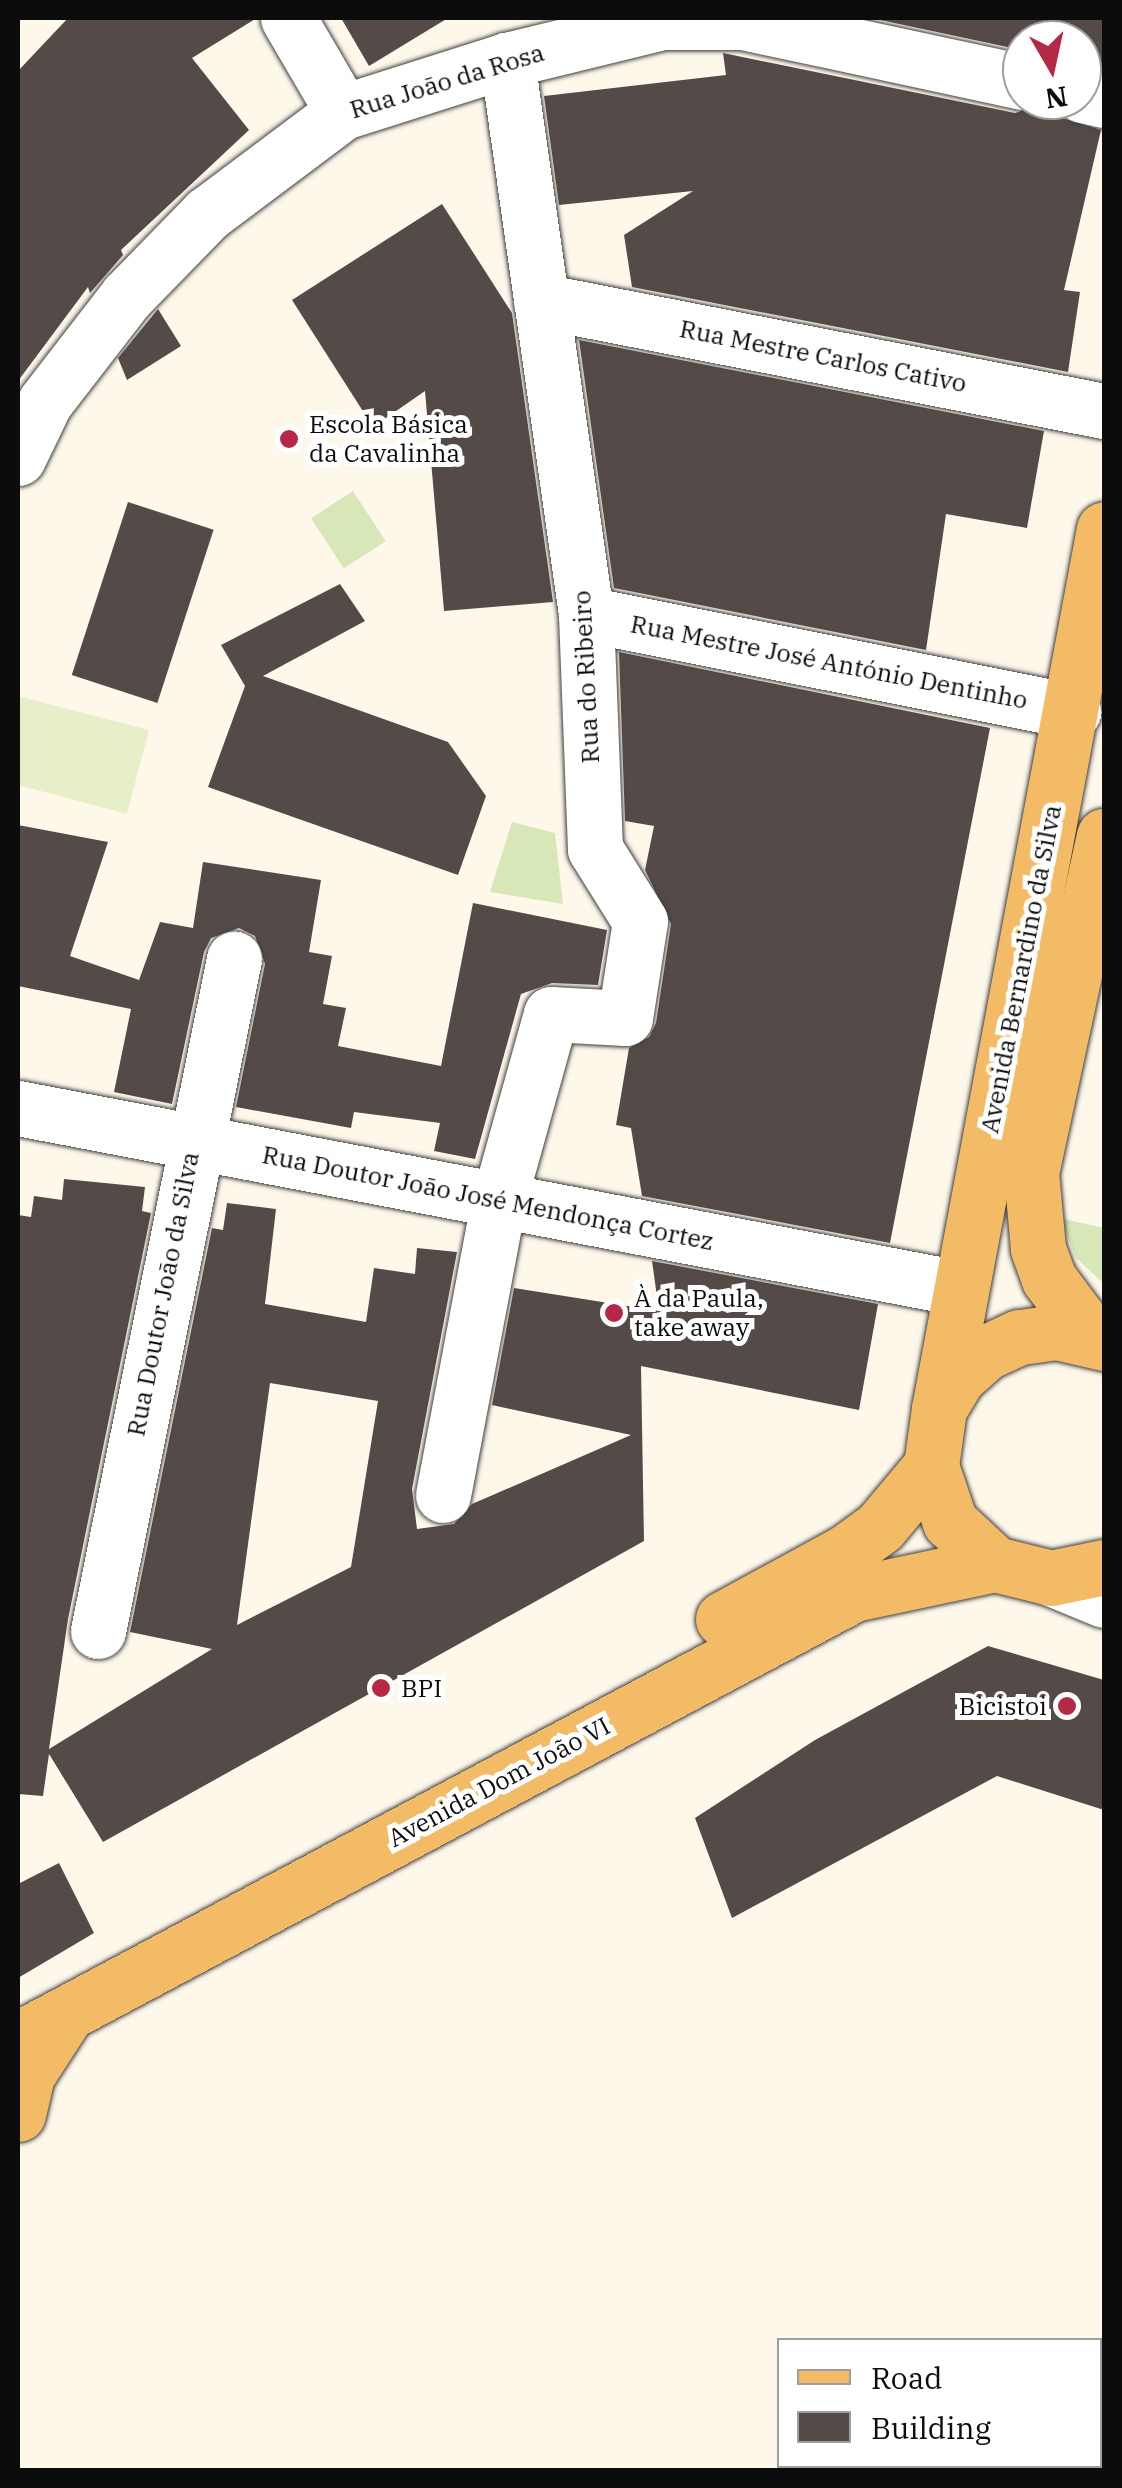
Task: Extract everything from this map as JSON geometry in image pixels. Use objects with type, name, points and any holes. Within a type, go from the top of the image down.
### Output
[{"type":"main road","name":"Avenida Bernardino da Silva","points":[[931,1466],[958,1288],[1073,711],[1104,529]]},
{"type":"main road","name":"Avenida Bernardino da Silva","points":[[1099,1341],[1049,1279],[1038,1248],[1031,1173],[1104,836]]},
{"type":"main road","points":[[939,1410],[972,1365],[1020,1337],[1056,1332],[1099,1341]]},
{"type":"main road","points":[[931,1466],[950,1522],[995,1564],[1050,1578],[1104,1566]]},
{"type":"main road","name":"Avenida Dom João VI","points":[[18,2040],[43,2008],[846,1552],[880,1528],[931,1466]]},
{"type":"main road","name":"Avenida Dom João VI","points":[[43,2008],[854,1594],[995,1564]]},
{"type":"main road","points":[[18,2114],[43,2008]]},
{"type":"street","points":[[288,18],[343,112]]},
{"type":"street","name":"Rua João da Rosa","points":[[18,458],[45,402],[127,296],[207,214],[343,112],[507,60],[662,22],[743,22],[1002,78]]},
{"type":"street","name":"Rua do Ribeiro","points":[[500,1200],[551,1014],[625,1018],[640,921],[594,848],[586,614],[507,60]]},
{"type":"street","name":"Rua Mestre Carlos Cativo","points":[[541,301],[1104,411]]},
{"type":"street","name":"Rua Mestre José António Dentinho","points":[[586,614],[1073,711]]},
{"type":"street","name":"Rua Doutor João da Silva","points":[[98,1631],[193,1142],[234,958]]},
{"type":"street","name":"Rua Doutor João José Mendonça Cortez","points":[[18,1108],[958,1288]]},
{"type":"street","points":[[443,1495],[500,1200]]},
{"type":"street","points":[[1050,1578],[1104,1600]]},
{"type":"green space","points":[[353,491],[386,541],[344,569],[311,518]]},
{"type":"green space","points":[[18,696],[149,730],[127,814],[18,785]]},
{"type":"green space","points":[[512,822],[555,833],[563,904],[490,892]]},
{"type":"green space","points":[[1060,1218],[1104,1228],[1104,1284],[1076,1258]]},
{"type":"building","points":[[68,18],[257,18],[192,58],[249,130],[121,250],[123,255],[90,293],[88,287],[18,381],[18,71]]},
{"type":"building","points":[[341,18],[448,18],[369,66]]},
{"type":"building","points":[[871,18],[1104,18],[1104,68],[1102,20],[1002,20],[1002,46]]},
{"type":"building","points":[[723,53],[1002,110],[1002,120],[1068,120],[1101,130],[1064,290],[1080,292],[1068,372],[632,287],[624,235],[693,191],[559,205],[544,96],[726,75]]},
{"type":"building","points":[[442,204],[512,313],[553,602],[444,611],[425,391],[373,427],[292,300]]},
{"type":"building","points":[[158,309],[181,346],[127,380],[118,358]]},
{"type":"building","points":[[579,340],[1044,431],[1027,528],[946,514],[926,650],[614,588]]},
{"type":"building","points":[[128,502],[214,530],[157,703],[72,675]]},
{"type":"building","points":[[340,584],[365,621],[263,676],[448,742],[486,796],[458,875],[208,787],[245,686],[221,645]]},
{"type":"building","points":[[619,652],[990,728],[890,1243],[642,1196],[631,1128],[616,1125],[629,1048],[649,1037],[656,1023],[671,924],[645,870],[654,826],[625,821]]},
{"type":"building","points":[[18,825],[108,842],[70,956],[139,980],[160,922],[193,928],[203,862],[321,880],[309,952],[332,956],[323,1004],[346,1008],[338,1046],[441,1066],[473,903],[607,930],[598,985],[552,983],[521,994],[475,1159],[434,1151],[440,1123],[354,1112],[351,1128],[236,1107],[265,964],[255,936],[239,928],[211,938],[204,952],[172,1104],[114,1092],[131,1009],[18,986]]},
{"type":"building","points":[[64,1179],[145,1187],[142,1211],[151,1213],[68,1619],[49,1749],[212,1649],[130,1632],[212,1228],[223,1230],[227,1203],[276,1209],[265,1304],[366,1322],[374,1268],[415,1274],[417,1248],[457,1252],[412,1489],[417,1529],[454,1524],[472,1504],[631,1435],[492,1405],[514,1288],[659,1311],[652,1261],[878,1304],[859,1410],[641,1366],[644,1541],[103,1842],[49,1754],[43,1796],[18,1794],[18,1215],[31,1217],[34,1196],[62,1200]],"holes":[[[270,1383],[378,1401],[351,1567],[237,1625]]]},
{"type":"building","points":[[988,1646],[1104,1680],[1104,1810],[997,1776],[732,1918],[695,1818],[815,1740]]},
{"type":"building","points":[[59,1863],[94,1933],[18,1978],[18,1884]]},
{"type":"place","name":"Escola Básica da Cavalinha","points":[[289,439]]},
{"type":"place","name":"À da Paula, take away","points":[[614,1313]]},
{"type":"place","name":"BPI","points":[[381,1688]]},
{"type":"place","name":"Bicistoi","points":[[1067,1706]]}]
